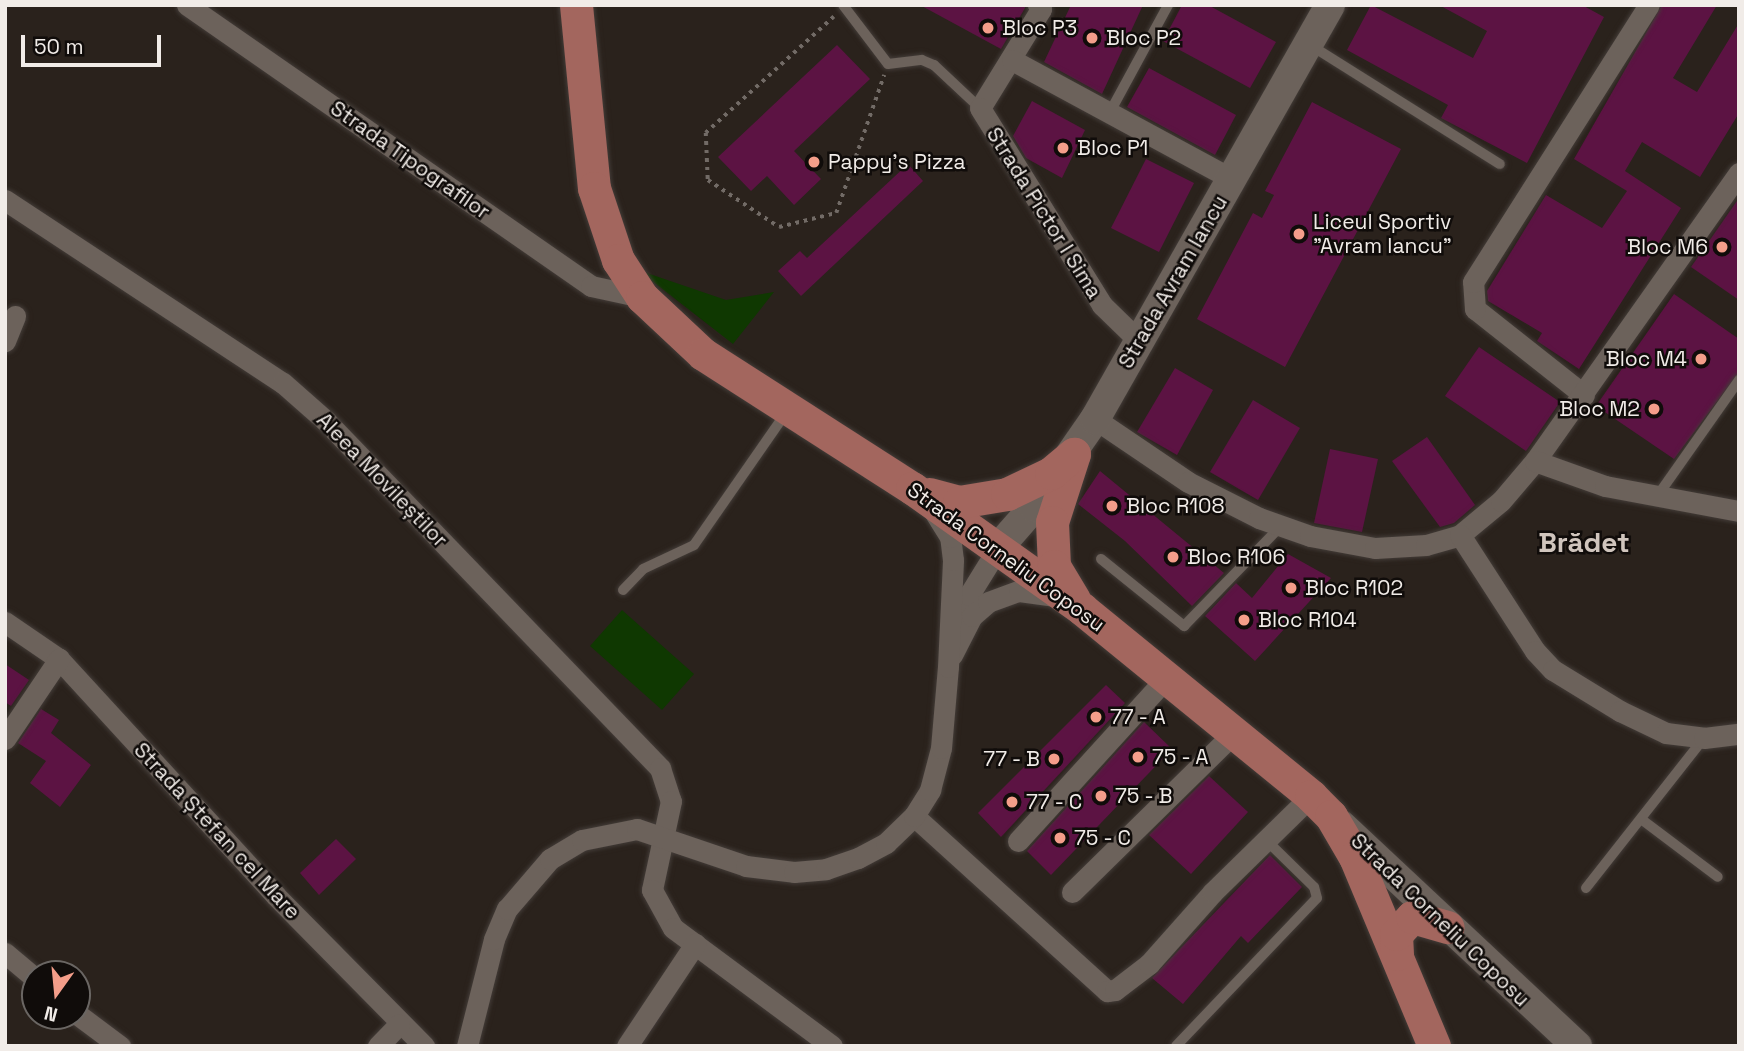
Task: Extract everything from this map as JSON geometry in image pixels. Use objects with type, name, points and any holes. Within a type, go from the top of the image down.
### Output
[{"type":"main road","name":"Strada Corneliu Coposu","points":[[576,5],[594,188],[618,260],[642,297],[703,354],[912,488],[1082,609],[1236,732],[1321,806]]},
{"type":"main road","points":[[912,488],[959,502],[984,500],[1027,486],[1074,454]]},
{"type":"main road","points":[[1074,454],[1058,493],[1052,546],[1054,566],[1082,609]]},
{"type":"main road","points":[[1321,806],[1355,857],[1434,1046]]},
{"type":"main road","points":[[1397,954],[1396,934],[1412,917],[1448,927]]},
{"type":"street","name":"Strada Tipografilor","points":[[187,5],[591,286],[642,297]]},
{"type":"street","name":"Strada Avram Iancu","points":[[998,548],[1074,454],[1330,5]]},
{"type":"street","points":[[1584,394],[1475,309],[1473,282],[1649,5]]},
{"type":"street","name":"Strada Pictor I Sima","points":[[1041,7],[1012,60],[980,108],[1102,305],[1139,341]]},
{"type":"street","points":[[1012,60],[1232,179]]},
{"type":"street","points":[[1095,419],[1188,482],[1281,526],[1310,536],[1375,548],[1426,545],[1460,536],[1501,501],[1535,461],[1739,173]]},
{"type":"street","name":"Aleea Movileștilor","points":[[5,200],[283,383],[326,421],[660,768],[671,801],[666,836],[652,890],[673,928],[832,1046]]},
{"type":"street","points":[[5,341],[15,316]]},
{"type":"street","points":[[1535,461],[1605,486],[1739,512]]},
{"type":"street","points":[[467,1046],[494,939],[525,884],[550,859],[582,840],[637,829],[666,836],[747,866],[794,872],[826,869],[858,858],[886,843],[914,817],[930,790],[941,748],[948,667],[950,537],[935,511],[912,488]]},
{"type":"street","points":[[1460,536],[1535,651],[1553,670],[1619,711],[1667,733],[1704,738],[1739,734]]},
{"type":"street","points":[[948,667],[969,595],[998,548]]},
{"type":"street","points":[[948,667],[972,616],[1003,595],[1035,591],[1082,609]]},
{"type":"street","name":"Strada Ștefan cel Mare","points":[[5,622],[59,659],[400,1024],[424,1046]]},
{"type":"street","points":[[5,739],[59,659]]},
{"type":"street","points":[[1018,841],[1167,677]]},
{"type":"street","points":[[1072,892],[1236,732]]},
{"type":"street","points":[[914,817],[1107,991],[1115,990],[1149,964],[1266,840],[1321,806]]},
{"type":"street","name":"Strada Corneliu Coposu","points":[[1321,806],[1577,1046]]},
{"type":"street","points":[[627,1046],[695,944]]},
{"type":"street","points":[[5,953],[21,966]]},
{"type":"street","points":[[91,1024],[120,1046]]},
{"type":"street","points":[[378,1046],[400,1024]]},
{"type":"lane","points":[[1110,112],[1168,5]]},
{"type":"lane","points":[[843,6],[888,64],[922,60],[934,65],[980,108]]},
{"type":"lane","points":[[1308,44],[1500,164]]},
{"type":"lane","points":[[1658,495],[1739,380]]},
{"type":"lane","points":[[623,590],[643,569],[694,545],[789,409]]},
{"type":"lane","points":[[1101,559],[1184,626],[1281,526]]},
{"type":"lane","points":[[1586,888],[1704,738]]},
{"type":"lane","points":[[1641,819],[1718,877]]},
{"type":"lane","points":[[1176,1046],[1317,898],[1314,887],[1266,840]]},
{"type":"path","points":[[843,6],[705,133],[708,180],[779,227],[836,214],[888,64]]},
{"type":"green space","points":[[638,270],[726,300],[774,292],[733,344]]},
{"type":"green space","points":[[622,610],[694,674],[662,710],[590,646]]},
{"type":"building","name":"Bloc P3","points":[[920,5],[1025,5],[1025,8],[1001,49]]},
{"type":"building","name":"Bloc P2","points":[[1071,5],[1143,5],[1102,94],[1044,62]]},
{"type":"building","points":[[1182,5],[1208,5],[1276,42],[1250,88],[1163,41]]},
{"type":"building","points":[[1371,5],[1473,58],[1487,31],[1439,5],[1582,5],[1604,17],[1527,163],[1441,118],[1448,105],[1347,50]]},
{"type":"building","points":[[1662,5],[1717,5],[1673,78],[1697,92],[1739,23],[1739,113],[1700,177],[1642,142],[1625,171],[1681,208],[1579,369],[1537,341],[1542,333],[1488,301],[1487,291],[1546,195],[1602,228],[1627,191],[1574,159]]},
{"type":"building","points":[[837,45],[870,79],[794,151],[821,179],[794,205],[767,176],[751,191],[718,157]]},
{"type":"building","points":[[1149,68],[1236,115],[1215,155],[1127,107]]},
{"type":"building","points":[[1032,101],[1085,130],[1062,178],[1026,158],[1013,136]]},
{"type":"building","name":"Liceul Sportiv \"Avram Iancu\"","points":[[1312,102],[1401,149],[1285,367],[1197,319],[1253,213],[1262,218],[1274,195],[1265,191]]},
{"type":"building","points":[[1146,159],[1194,183],[1159,252],[1111,228]]},
{"type":"building","points":[[908,164],[923,181],[801,296],[778,271],[800,251],[807,258]]},
{"type":"building","name":"Bloc M6","points":[[1739,198],[1739,300],[1691,267]]},
{"type":"building","points":[[1674,294],[1739,339],[1739,372],[1674,459],[1596,406]]},
{"type":"building","points":[[1479,347],[1560,402],[1526,451],[1445,396]]},
{"type":"building","points":[[1175,368],[1213,390],[1177,455],[1137,432]]},
{"type":"building","points":[[1253,400],[1300,428],[1258,500],[1210,472]]},
{"type":"building","points":[[1427,437],[1475,505],[1454,523],[1440,527],[1392,461]]},
{"type":"building","points":[[1330,449],[1378,459],[1362,532],[1314,523]]},
{"type":"building","name":"Bloc R106","points":[[1100,471],[1224,573],[1192,606],[1125,541],[1078,504]]},
{"type":"building","points":[[1288,554],[1331,578],[1255,661],[1205,616],[1236,583],[1252,598]]},
{"type":"building","points":[[5,664],[29,680],[11,706],[5,702]]},
{"type":"building","points":[[1106,685],[1125,703],[1001,837],[978,813]]},
{"type":"building","points":[[41,709],[59,720],[51,733],[91,765],[60,807],[30,783],[46,761],[18,743]]},
{"type":"building","points":[[1144,722],[1172,749],[1051,875],[1027,851]]},
{"type":"building","points":[[1209,776],[1248,812],[1191,874],[1149,835]]},
{"type":"building","points":[[336,839],[356,859],[319,895],[300,873]]},
{"type":"building","points":[[1270,855],[1302,887],[1248,943],[1241,936],[1183,1004],[1152,978]]},
{"type":"place","name":"Bloc P3","points":[[988,28]]},
{"type":"place","name":"Bloc P2","points":[[1092,38]]},
{"type":"place","name":"Bloc P1","points":[[1063,148]]},
{"type":"place","name":"Pappy's Pizza","points":[[814,162]]},
{"type":"place","name":"Liceul Sportiv \"Avram Iancu\"","points":[[1299,234]]},
{"type":"place","name":"Bloc M6","points":[[1722,247]]},
{"type":"place","name":"Bloc M4","points":[[1701,359]]},
{"type":"place","name":"Bloc M2","points":[[1654,409]]},
{"type":"place","name":"Bloc R108","points":[[1112,506]]},
{"type":"place","name":"Bloc R106","points":[[1173,557]]},
{"type":"place","name":"Bloc R102","points":[[1291,588]]},
{"type":"place","name":"Bloc R104","points":[[1244,620]]},
{"type":"place","name":"77 - A","points":[[1096,717]]},
{"type":"place","name":"75 - A","points":[[1138,757]]},
{"type":"place","name":"77 - B","points":[[1054,759]]},
{"type":"place","name":"75 - B","points":[[1101,796]]},
{"type":"place","name":"77 - C","points":[[1012,802]]},
{"type":"place","name":"75 - C","points":[[1060,838]]},
{"type":"district","name":"Brădet","points":[[1584,542]]}]
